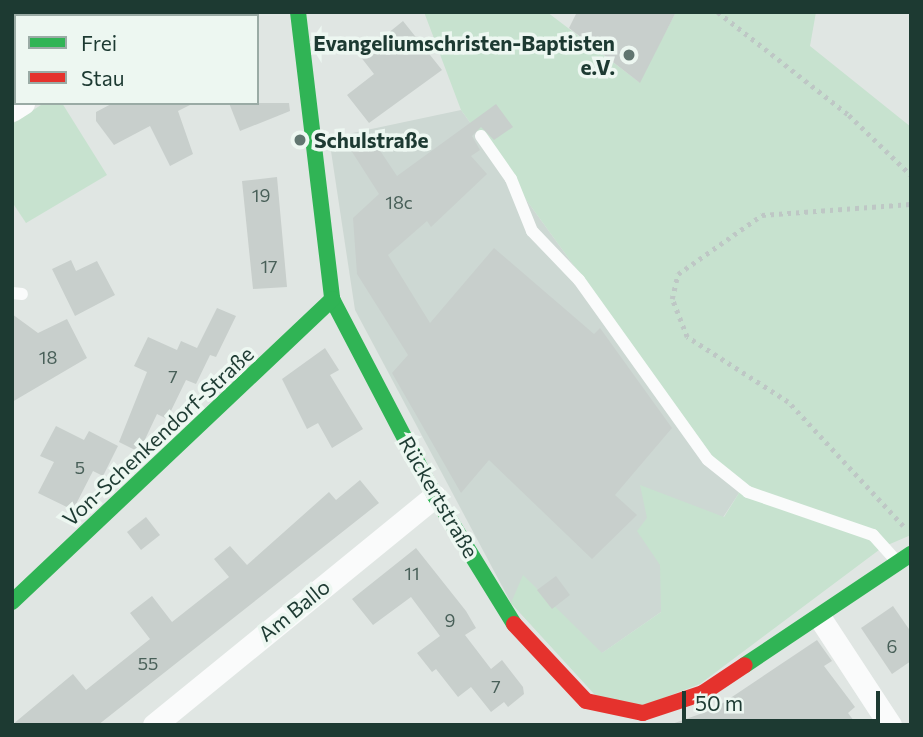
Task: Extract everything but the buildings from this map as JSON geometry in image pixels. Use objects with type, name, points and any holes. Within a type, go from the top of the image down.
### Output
[{"type":"street","name":"Rückertstraße","points":[[298,12],[332,299],[435,496],[509,618],[586,701],[643,713],[703,693],[820,618],[904,558]]},
{"type":"street","name":"Von-Schenkendorf-Straße","points":[[12,602],[332,299]]},
{"type":"street","name":"Am Ballo","points":[[154,725],[435,496]]},
{"type":"street","points":[[820,618],[890,725]]},
{"type":"lane","points":[[481,136],[511,179],[532,231],[579,280],[708,460],[748,492],[873,536],[904,558]]},
{"type":"path","points":[[718,12],[849,115],[911,175]]},
{"type":"path","points":[[911,204],[762,215],[678,274],[672,299],[687,337],[788,402],[911,535]]},
{"type":"shaded area","points":[[461,110],[739,493],[661,612],[575,672],[511,603],[355,310],[329,138]]},
{"type":"green space","points":[[424,12],[547,12],[639,82],[676,12],[816,12],[810,46],[911,127],[911,535],[883,547],[700,684],[640,707],[595,695],[511,603],[523,575],[602,653],[661,612],[660,565],[637,531],[647,518],[640,485],[724,517],[739,493],[461,110]]},
{"type":"green space","points":[[41,105],[63,105],[107,175],[26,223],[12,202],[12,124]]},
{"type":"traffic: fast","points":[[298,12],[332,299],[435,496],[514,624]]},
{"type":"traffic: fast","points":[[12,602],[332,299]]},
{"type":"traffic: fast","points":[[745,665],[911,554]]},
{"type":"traffic: jam","points":[[514,624],[586,701],[643,713],[703,693],[745,665]]},
{"type":"place","name":"Evangeliumschristen-Baptisten e.V.","points":[[629,55]]},
{"type":"place","name":"Schulstraße","points":[[300,140]]}]
